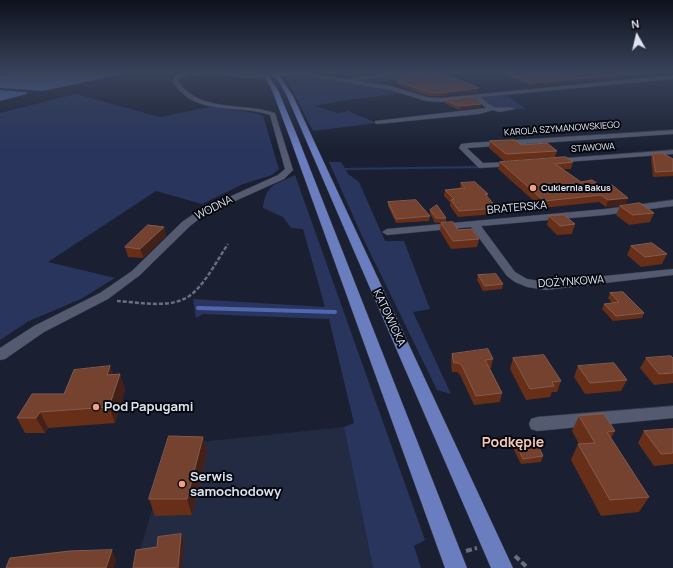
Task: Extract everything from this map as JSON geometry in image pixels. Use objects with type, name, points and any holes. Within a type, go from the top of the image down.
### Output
[{"type":"main road","name":"KATOWICKA","points":[[278,99],[456,568]]},
{"type":"main road","name":"KATOWICKA","points":[[291,99],[502,568]]},
{"type":"street","name":"WODNA","points":[[0,355],[39,329],[96,300],[136,273],[186,224],[201,213],[281,177],[289,170],[273,114],[264,111],[206,103],[193,99]]},
{"type":"street","points":[[428,99],[433,100],[449,99]]},
{"type":"street","points":[[479,99],[490,109]]},
{"type":"street","points":[[377,122],[490,109],[512,109]]},
{"type":"street","name":"KAROLA SZYMANOWSKIEGO","points":[[526,163],[482,166],[463,148],[464,146],[673,132]]},
{"type":"street","name":"STAWOWA","points":[[541,162],[673,152]]},
{"type":"street","name":"BRATERSKA","points":[[387,232],[605,212],[673,203]]},
{"type":"street","name":"DOŻYNKOWA","points":[[474,224],[516,280],[531,285],[546,286],[673,272]]},
{"type":"street","points":[[537,424],[673,412]]},
{"type":"path","points":[[96,300],[155,303],[184,300],[197,289],[228,244]]},
{"type":"path","points":[[458,553],[484,547]]},
{"type":"path","points":[[512,549],[516,556],[528,568]]},
{"type":"shaded area","points":[[0,99],[10,99],[0,101]]},
{"type":"shaded area","points":[[58,99],[92,99],[160,117],[209,107],[257,113],[263,116],[279,169],[272,175],[243,184],[202,204],[156,191],[48,262],[115,278],[81,299],[29,321],[0,340],[0,113]]},
{"type":"shaded area","points":[[297,99],[358,99],[314,106],[338,113],[348,111],[377,123],[313,131]]},
{"type":"shaded area","points":[[484,99],[511,99],[526,109],[498,109],[493,108]]},
{"type":"shaded area","points":[[329,162],[341,162],[345,168],[476,166],[484,168],[346,170],[348,174],[359,182],[385,241],[404,241],[430,309],[413,312],[451,394],[437,390],[362,236]]},
{"type":"shaded area","points":[[295,175],[425,540],[414,546],[421,568],[373,568],[344,427],[354,423],[329,319],[203,314],[196,318],[193,299],[325,307],[303,229],[291,228],[283,217],[263,208],[266,194],[269,190],[273,186]]},
{"type":"shaded area","points":[[344,427],[373,568],[135,568],[171,445]]},
{"type":"building","points":[[474,99],[481,104],[460,106],[444,100]]},
{"type":"building","points":[[515,140],[522,145],[547,143],[557,151],[506,154],[490,141]]},
{"type":"building","points":[[653,153],[662,153],[673,159],[673,171],[656,172]]},
{"type":"building","points":[[566,157],[573,162],[555,164],[581,182],[592,180],[601,186],[612,185],[628,198],[608,200],[601,195],[544,201],[500,162]]},
{"type":"building","points":[[475,182],[488,194],[485,194],[497,208],[459,211],[451,200],[454,199],[445,190],[465,188],[461,183]]},
{"type":"building","points":[[416,200],[430,216],[396,219],[388,202]]},
{"type":"building","points":[[640,203],[654,213],[633,215],[620,206]]},
{"type":"building","points":[[437,205],[446,218],[436,218],[430,210]]},
{"type":"building","points":[[564,215],[575,224],[560,226],[549,216]]},
{"type":"building","points":[[453,222],[458,230],[472,229],[479,239],[453,241],[441,223]]},
{"type":"building","points":[[148,225],[164,227],[140,249],[125,247]]},
{"type":"building","points":[[652,243],[667,254],[645,257],[631,246]]},
{"type":"building","points":[[496,274],[503,284],[485,286],[478,275]]},
{"type":"building","points":[[623,292],[644,313],[616,316],[604,304],[619,302],[610,293]]},
{"type":"building","points":[[488,349],[493,359],[485,360],[502,393],[476,396],[462,366],[459,363],[454,363],[452,354]]},
{"type":"building","points":[[544,355],[561,381],[552,382],[554,386],[530,389],[513,358]]},
{"type":"building","points":[[671,356],[673,358],[673,373],[659,374],[646,358]]},
{"type":"building","points":[[614,363],[627,380],[590,383],[578,366]]},
{"type":"building","points":[[110,366],[107,375],[120,374],[109,407],[40,412],[36,418],[17,418],[32,394],[64,394],[74,370]]},
{"type":"building","points":[[604,414],[615,431],[607,432],[649,497],[610,500],[578,444],[595,443],[579,416]]},
{"type":"building","points":[[673,429],[673,453],[661,454],[644,431]]},
{"type":"building","points":[[169,436],[203,437],[187,499],[149,499]]},
{"type":"building","points":[[536,441],[543,456],[523,459],[516,444]]},
{"type":"building","points":[[181,534],[178,568],[133,568],[136,550],[157,547],[158,537]]},
{"type":"building","points":[[112,550],[106,568],[6,568],[10,558],[70,551]]},
{"type":"waterway","points":[[198,308],[335,312]]},
{"type":"place","name":"Cukiernia Bakus","points":[[533,188]]},
{"type":"place","name":"Pod Papugami","points":[[96,407]]},
{"type":"place","name":"Serwis samochodowy","points":[[182,484]]},
{"type":"district","name":"Podkępie","points":[[513,443]]}]
